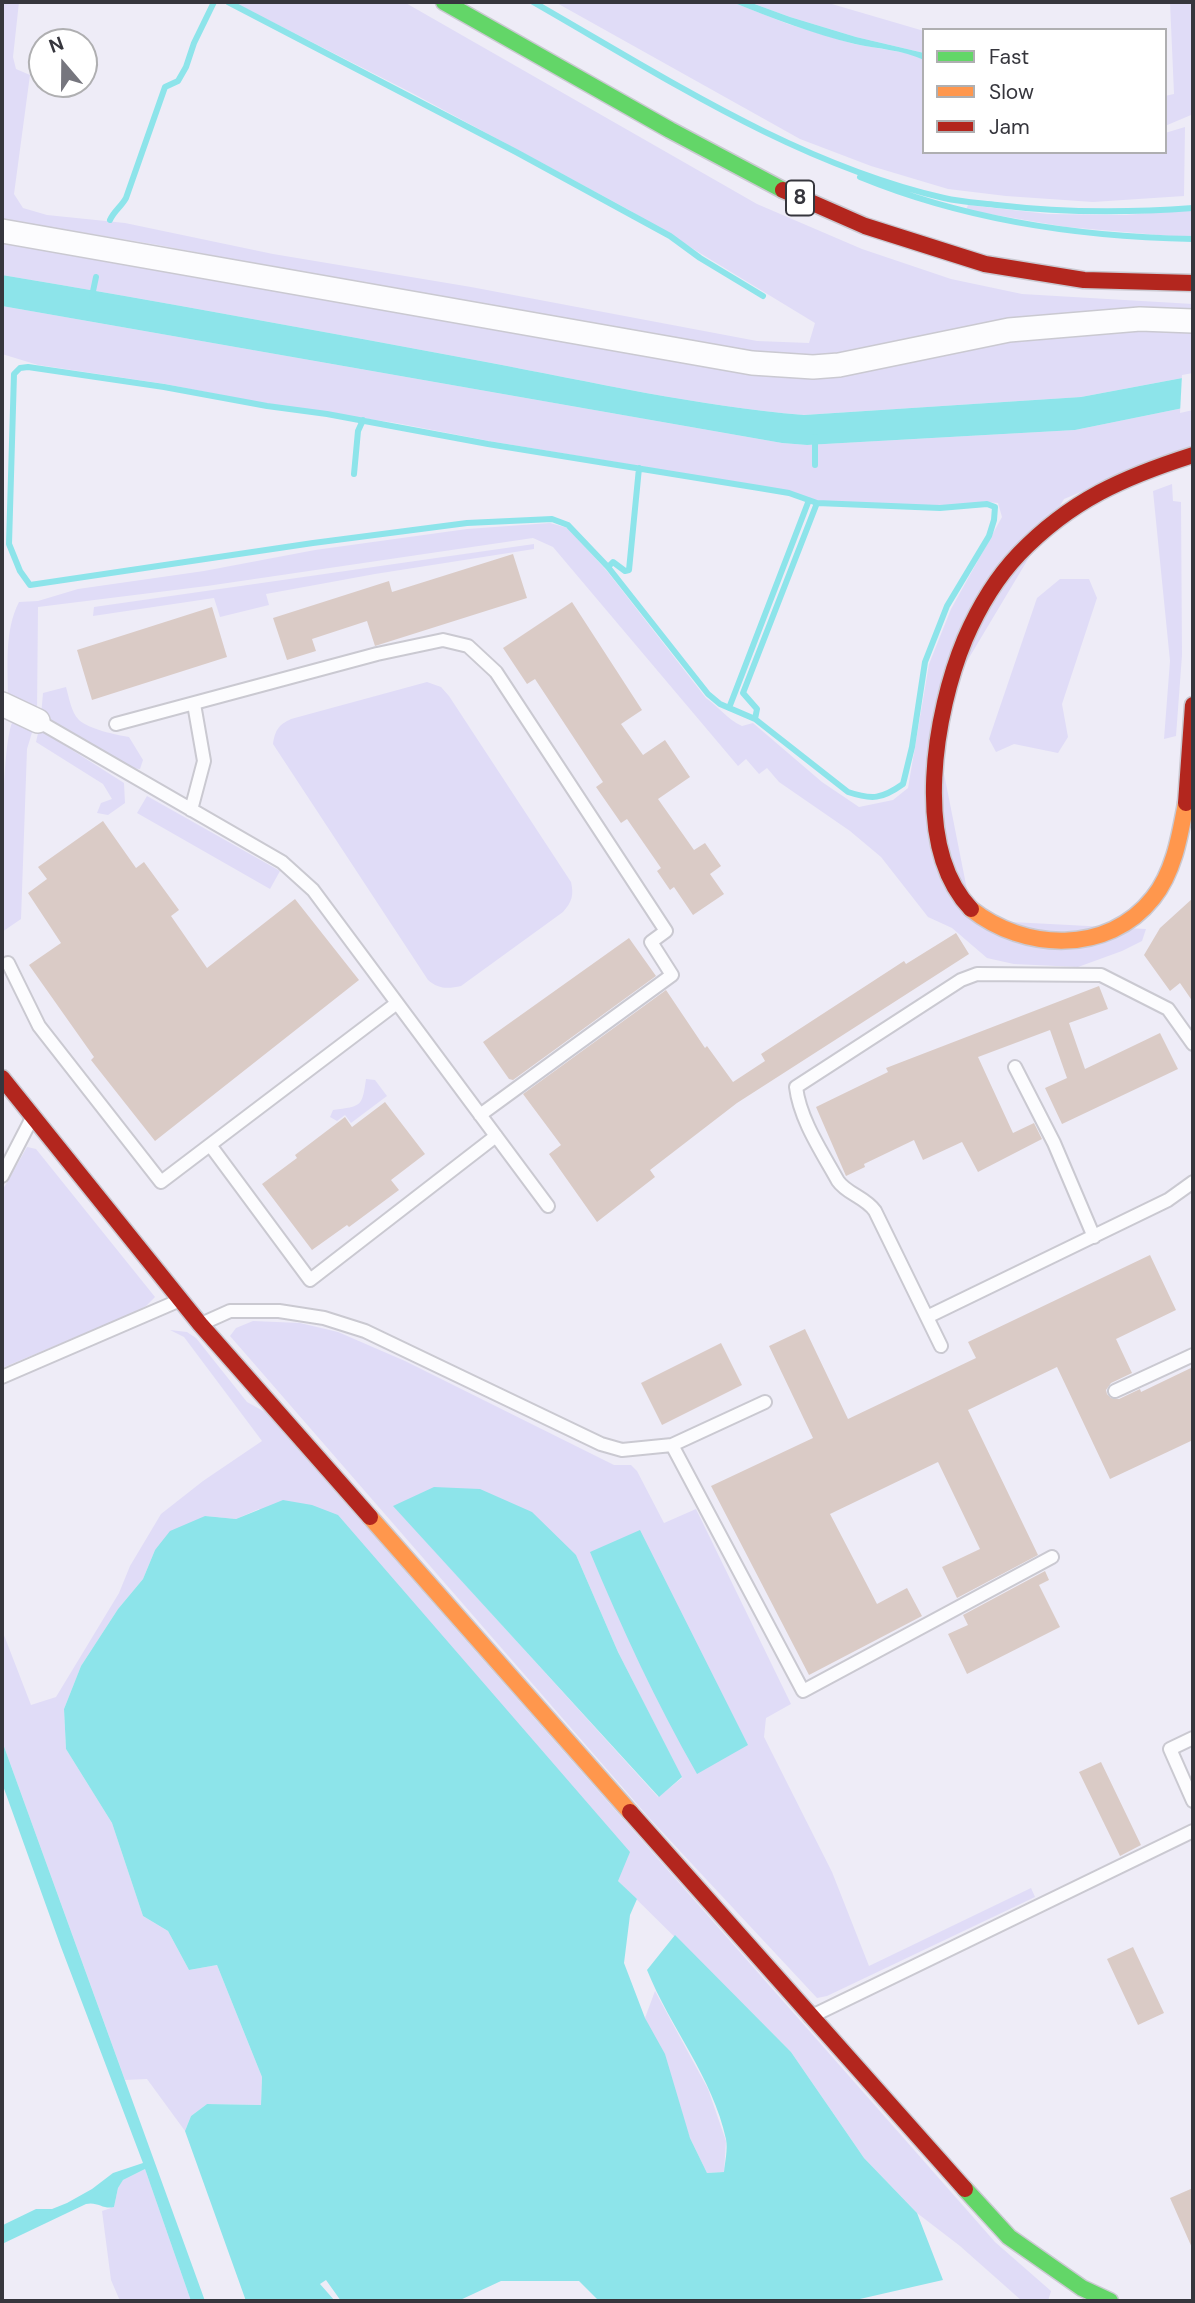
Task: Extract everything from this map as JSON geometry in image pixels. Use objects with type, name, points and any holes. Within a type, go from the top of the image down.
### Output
[{"type":"main road","name":"8","points":[[443,2],[787,192],[865,226],[985,264],[1083,280],[1193,283]]},
{"type":"main road","points":[[1193,455],[1162,462],[1107,484],[1060,515],[1030,540],[995,583],[972,620],[952,673],[941,718],[933,781],[935,822],[941,853],[957,893],[978,915],[1009,931],[1037,939],[1061,942],[1087,940],[1115,930],[1136,917],[1158,894],[1178,847],[1186,796],[1193,705]]},
{"type":"main road","points":[[2,1078],[200,1324],[810,2017],[1009,2237],[1082,2288],[1110,2301]]},
{"type":"street","points":[[2,231],[752,363],[813,367],[839,365],[1009,330],[1140,319],[1193,321]]},
{"type":"street","points":[[2,704],[38,721]]},
{"type":"lane","points":[[116,724],[377,654],[443,640],[468,646],[496,672],[667,931],[650,942],[673,975],[480,1115]]},
{"type":"lane","points":[[191,810],[204,761],[194,704]]},
{"type":"lane","points":[[38,721],[282,862],[313,890],[548,1206]]},
{"type":"lane","points":[[8,963],[39,1026],[161,1182],[397,1003]]},
{"type":"lane","points":[[941,1346],[875,1211],[868,1202],[843,1188],[838,1181],[803,1114],[796,1087],[961,980],[977,974],[1101,975],[1168,1009],[1193,1044]]},
{"type":"lane","points":[[1015,1067],[1054,1143],[1094,1237]]},
{"type":"lane","points":[[2,1177],[32,1118]]},
{"type":"lane","points":[[209,1145],[310,1280],[496,1136]]},
{"type":"lane","points":[[927,1317],[1168,1200],[1193,1182]]},
{"type":"lane","points":[[2,1377],[180,1299]]},
{"type":"lane","points":[[200,1324],[230,1311],[279,1311],[324,1318],[365,1331],[601,1444],[622,1450],[671,1445],[765,1402]]},
{"type":"lane","points":[[1115,1391],[1193,1355]]},
{"type":"lane","points":[[671,1445],[803,1691],[1052,1557]]},
{"type":"lane","points":[[1193,1738],[1170,1749],[1193,1801]]},
{"type":"lane","points":[[810,2017],[1193,1831]]},
{"type":"shaded area","points":[[2,2],[19,2],[13,57],[16,69],[28,74],[28,90],[14,194],[23,208],[47,215],[125,223],[273,254],[471,287],[757,341],[809,343],[815,323],[629,210],[412,93],[233,2],[404,2],[757,204],[862,249],[951,279],[1022,294],[1193,304],[1193,312],[825,357],[772,358],[556,321],[158,245],[2,219]]},
{"type":"shaded area","points":[[555,2],[732,2],[788,24],[854,44],[911,54],[922,59],[922,154],[1167,154],[1167,132],[1185,127],[1184,196],[1093,202],[948,189],[871,166],[800,139]]},
{"type":"shaded area","points":[[749,2],[825,2],[922,30],[922,53],[856,37]]},
{"type":"shaded area","points":[[1170,2],[1193,2],[1191,115],[1167,125],[1167,96],[1174,94]]},
{"type":"shaded area","points":[[968,205],[1048,214],[1124,215],[1193,210],[1193,238],[1066,227],[966,210]]},
{"type":"shaded area","points":[[2,239],[681,363],[750,372],[1007,340],[1138,329],[1193,330],[1193,376],[1081,397],[804,415],[764,411],[645,393],[305,328],[2,275]]},
{"type":"shaded area","points":[[2,306],[782,443],[807,445],[1075,430],[1193,406],[1193,446],[1064,499],[933,718],[973,920],[1146,929],[1142,941],[1078,967],[1014,964],[987,958],[952,928],[928,917],[881,857],[850,831],[779,782],[767,768],[759,774],[746,759],[738,766],[553,547],[533,538],[207,586],[38,607],[37,713],[8,699],[9,637],[19,602],[38,601],[78,589],[204,571],[315,550],[467,529],[550,523],[568,528],[607,571],[706,698],[742,726],[753,723],[822,782],[859,807],[893,800],[908,788],[929,664],[951,609],[1002,517],[998,503],[940,506],[816,501],[759,486],[396,423],[267,404],[165,384],[38,365],[2,354]]},
{"type":"shaded area","points":[[1172,484],[1173,501],[1181,502],[1182,655],[1176,736],[1164,739],[1170,661],[1153,491]]},
{"type":"shaded area","points":[[534,544],[534,549],[266,594],[269,605],[220,617],[214,598],[93,616],[94,607]]},
{"type":"shaded area","points":[[1060,579],[1089,579],[1097,598],[1062,704],[1068,737],[1058,753],[1014,744],[996,752],[989,739],[1037,598]]},
{"type":"shaded area","points":[[427,682],[441,687],[449,696],[571,882],[572,891],[572,898],[563,912],[461,986],[452,988],[439,987],[428,980],[273,744],[278,729],[291,719]]},
{"type":"shaded area","points":[[66,687],[72,709],[79,720],[96,729],[129,737],[143,760],[140,769],[130,768],[41,716],[43,693]]},
{"type":"shaded area","points":[[14,719],[34,726],[27,749],[21,919],[2,932],[4,785],[9,732]]},
{"type":"shaded area","points":[[39,729],[124,783],[125,803],[108,815],[97,813],[101,803],[112,799],[103,784],[36,742]]},
{"type":"shaded area","points":[[147,796],[280,871],[270,889],[137,813]]},
{"type":"shaded area","points":[[366,1079],[375,1080],[387,1096],[351,1123],[345,1115],[337,1121],[330,1117],[333,1110],[359,1104]]},
{"type":"shaded area","points":[[27,1147],[36,1149],[155,1297],[146,1306],[131,1314],[2,1368],[2,1191]]},
{"type":"shaded area","points":[[253,1321],[300,1323],[338,1332],[405,1361],[614,1465],[631,1465],[637,1471],[664,1523],[696,1509],[791,1704],[766,1718],[764,1737],[832,1872],[869,1966],[1031,1888],[1035,1897],[827,1996],[817,1998],[651,1820],[230,1336],[236,1328]],"holes":[[[394,1506],[576,1555],[618,1652],[682,1778],[658,1797]]]},
{"type":"shaded area","points":[[170,1330],[187,1332],[196,1338],[247,1402],[265,1412],[995,2242],[1051,2291],[1048,2301],[1022,2301],[960,2246],[917,2213],[864,2158],[791,2052],[618,1881],[259,1509],[236,1519],[205,1516],[155,1550],[143,1579],[118,1609],[81,1666],[64,1709],[66,1749],[112,1823],[143,1916],[168,1931],[189,1970],[217,1965],[262,2077],[261,2105],[207,2104],[191,2116],[185,2131],[147,2079],[125,2080],[2,1741],[2,1630],[31,1705],[56,1697],[119,1593],[130,1566],[161,1514],[203,1481],[262,1441],[184,1337]]},
{"type":"shaded area","points":[[655,1991],[708,2089],[726,2141],[724,2172],[707,2173],[690,2138],[645,2018]]},
{"type":"shaded area","points":[[145,2169],[191,2301],[120,2301],[111,2280],[102,2211],[114,2207],[118,2188],[123,2180]]},
{"type":"water","points":[[732,2],[749,2],[856,37],[922,53],[922,59],[855,44],[777,20]]},
{"type":"water","points":[[2,275],[305,328],[645,393],[764,411],[804,415],[1081,397],[1193,376],[1193,406],[1075,430],[807,445],[782,443],[2,306]]},
{"type":"water","points":[[434,1487],[480,1489],[532,1512],[576,1555],[618,1652],[682,1777],[659,1797],[393,1506]]},
{"type":"water","points":[[283,1500],[312,1505],[338,1515],[630,1852],[618,1881],[637,1899],[630,1915],[624,1963],[645,2018],[665,2054],[690,2138],[707,2173],[724,2172],[727,2143],[720,2117],[701,2074],[647,1970],[675,1935],[791,2052],[864,2158],[917,2213],[943,2280],[851,2301],[596,2301],[579,2281],[501,2281],[458,2301],[341,2301],[326,2280],[320,2284],[335,2301],[246,2301],[185,2131],[191,2116],[207,2104],[261,2105],[262,2077],[217,1965],[189,1970],[168,1931],[143,1916],[112,1823],[66,1749],[64,1709],[81,1666],[118,1609],[143,1579],[155,1550],[170,1531],[205,1516],[236,1519]]},
{"type":"water","points":[[640,1530],[748,1745],[697,1774],[640,1665],[590,1552]]},
{"type":"water","points":[[2,1741],[205,2301],[191,2301],[145,2169],[123,2180],[118,2188],[114,2207],[86,2204],[2,2244],[2,2226],[5,2224],[36,2209],[52,2209],[67,2203],[113,2173],[143,2163],[2,1783]]},
{"type":"pier","points":[[1193,373],[1193,410],[1180,413],[1182,375]]},
{"type":"building","points":[[513,554],[527,598],[375,646],[367,621],[312,639],[316,651],[287,660],[273,618],[389,581],[392,592]]},
{"type":"building","points":[[572,602],[642,710],[621,724],[643,755],[665,740],[690,777],[658,799],[694,850],[705,843],[721,866],[710,874],[724,894],[693,915],[674,887],[670,890],[657,871],[661,868],[627,819],[621,823],[596,787],[603,782],[535,679],[527,684],[503,648]]},
{"type":"building","points":[[212,607],[227,657],[92,700],[77,650]]},
{"type":"building","points":[[103,821],[136,868],[144,862],[179,910],[171,916],[207,968],[295,899],[359,980],[155,1141],[91,1060],[94,1057],[29,965],[61,943],[28,893],[47,879],[38,867]]},
{"type":"building","points":[[1193,898],[1193,1002],[1180,983],[1170,991],[1144,955],[1160,928]]},
{"type":"building","points":[[956,933],[969,954],[737,1103],[650,1170],[655,1177],[597,1222],[549,1154],[561,1145],[523,1094],[666,990],[705,1048],[707,1046],[733,1082],[765,1061],[761,1054],[904,961],[906,964]]},
{"type":"building","points":[[629,938],[656,976],[513,1080],[509,1079],[483,1042]]},
{"type":"building","points":[[1099,986],[1108,1009],[1069,1023],[1085,1069],[1160,1033],[1178,1069],[1062,1124],[1045,1088],[1067,1078],[1050,1030],[978,1057],[1013,1133],[1034,1123],[1042,1139],[978,1172],[962,1142],[923,1160],[914,1140],[864,1164],[865,1167],[846,1176],[816,1107],[888,1072],[886,1068]]},
{"type":"building","points":[[385,1102],[425,1154],[391,1180],[399,1190],[312,1250],[262,1184],[345,1117],[352,1127]]},
{"type":"building","points":[[1150,1255],[1176,1310],[1116,1339],[1132,1373],[1111,1383],[1106,1390],[1111,1398],[1119,1399],[1140,1389],[1141,1392],[1193,1367],[1193,1440],[1110,1479],[1057,1367],[968,1410],[1038,1555],[957,1598],[942,1567],[980,1549],[938,1462],[830,1514],[877,1604],[907,1588],[922,1616],[809,1675],[711,1486],[813,1438],[769,1346],[805,1329],[848,1419],[976,1358],[968,1342]]},
{"type":"building","points":[[721,1343],[742,1385],[662,1425],[641,1383]]},
{"type":"building","points":[[1045,1571],[1049,1580],[1039,1585],[1060,1627],[967,1674],[948,1634],[968,1625],[963,1615]]},
{"type":"building","points":[[1101,1762],[1141,1845],[1120,1856],[1079,1772]]},
{"type":"building","points":[[1133,1947],[1164,2013],[1138,2025],[1107,1959]]},
{"type":"building","points":[[1193,2188],[1193,2250],[1170,2198]]},
{"type":"waterway","points":[[110,220],[126,198],[165,87],[178,81],[214,2]]},
{"type":"waterway","points":[[228,2],[516,152],[670,236],[700,258],[763,296]]},
{"type":"waterway","points":[[533,2],[682,88],[783,141],[889,183],[950,199],[1046,210],[1144,211],[1193,208]]},
{"type":"waterway","points":[[860,177],[940,205],[1023,223],[1108,235],[1193,239]]},
{"type":"waterway","points":[[92,296],[96,277]]},
{"type":"waterway","points":[[28,367],[164,387],[789,493],[817,503],[940,508],[987,504],[995,507],[994,520],[989,536],[947,606],[925,662],[912,747],[903,784],[877,797],[864,796],[848,792],[755,719],[720,704],[708,694],[608,567],[568,525],[552,519],[467,523],[30,585],[20,571],[9,544],[14,374],[20,368],[28,367]]},
{"type":"waterway","points":[[354,474],[358,431],[363,420]]},
{"type":"waterway","points":[[815,437],[815,465]]},
{"type":"waterway","points":[[608,567],[613,562],[625,571],[629,570],[639,468]]},
{"type":"waterway","points":[[729,708],[809,500]]},
{"type":"waterway","points":[[755,719],[757,709],[743,693],[817,503]]},
{"type":"traffic: fast","points":[[444,2],[670,130],[783,190]]},
{"type":"traffic: fast","points":[[965,2189],[1009,2237],[1082,2288],[1110,2301]]},
{"type":"traffic: slow","points":[[971,909],[992,923],[1015,933],[1040,939],[1065,941],[1090,938],[1113,930],[1134,917],[1160,888],[1175,853],[1186,803]]},
{"type":"traffic: slow","points":[[370,1517],[630,1812]]},
{"type":"traffic: jam","points":[[783,190],[865,226],[985,264],[1084,280],[1193,283]]},
{"type":"traffic: jam","points":[[971,909],[952,882],[941,850],[935,815],[934,777],[945,703],[954,669],[970,628],[1011,563],[1058,519],[1121,482],[1193,455]]},
{"type":"traffic: jam","points":[[1186,803],[1193,705]]},
{"type":"traffic: jam","points":[[2,1078],[200,1324],[370,1517]]},
{"type":"traffic: jam","points":[[630,1812],[965,2189]]}]
